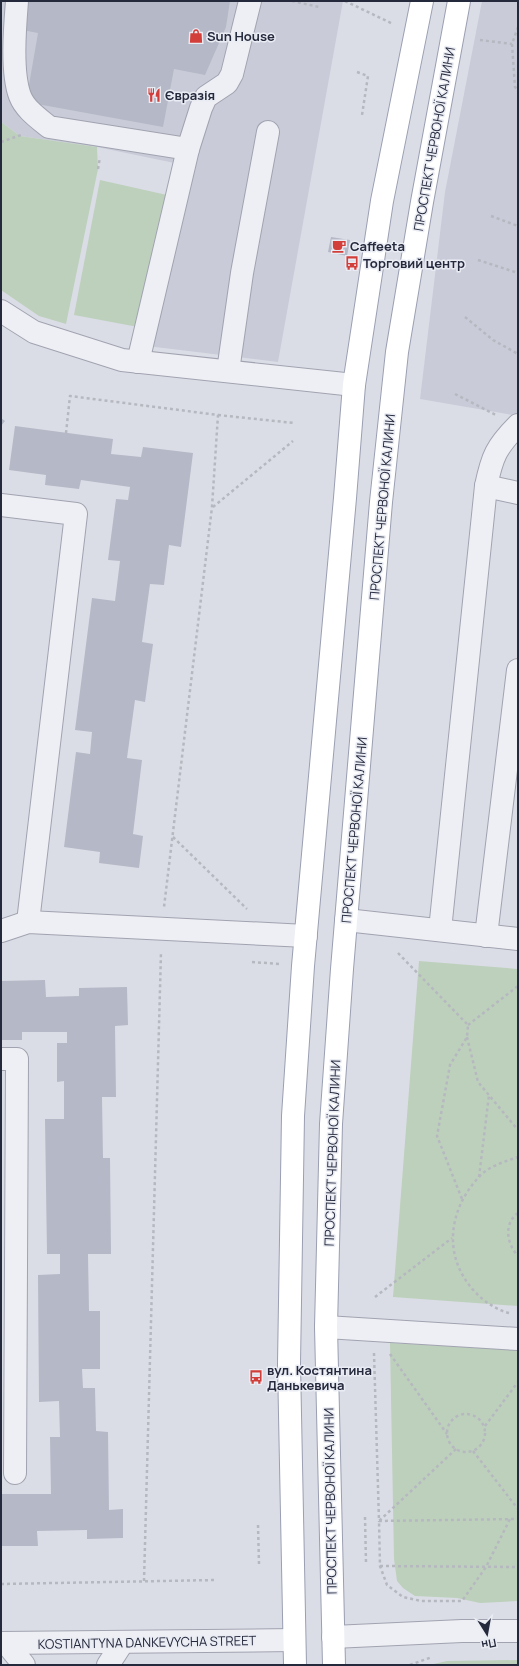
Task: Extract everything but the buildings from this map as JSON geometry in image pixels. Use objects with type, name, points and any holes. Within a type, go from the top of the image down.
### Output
[{"type":"main road","points":[[295,1665],[289,1364],[293,1116],[306,936],[354,385],[382,202],[422,1]]},
{"type":"main road","name":"ПРОСПЕКТ ЧЕРВОНОЇ КАЛИНИ","points":[[334,1665],[326,1328],[331,1124],[346,920],[381,502],[397,352],[422,202],[459,1]]},
{"type":"street","points":[[17,1],[15,28],[17,87],[20,96],[34,115],[49,127],[188,149]]},
{"type":"street","points":[[138,362],[188,149],[203,101],[206,97],[227,83],[232,74],[250,1]]},
{"type":"street","points":[[228,371],[242,273],[268,132]]},
{"type":"street","points":[[1,311],[34,332],[122,360],[354,385]]},
{"type":"street","points":[[440,930],[486,486],[490,463],[501,444],[518,426]]},
{"type":"street","points":[[486,486],[518,493]]},
{"type":"street","points":[[1,505],[76,514],[28,922]]},
{"type":"street","points":[[486,936],[518,670]]},
{"type":"street","points":[[346,920],[518,939]]},
{"type":"street","points":[[1,930],[28,922],[306,936]]},
{"type":"street","points":[[1,1059],[17,1059],[15,1473]]},
{"type":"street","points":[[326,1328],[518,1339]]},
{"type":"street","points":[[333,1637],[462,1631],[518,1631]]},
{"type":"street","name":"KOSTIANTYNA DANKEVYCHA STREET","points":[[3,1643],[294,1640]]},
{"type":"street","points":[[108,1665],[123,1642]]},
{"type":"street","points":[[3,1643],[24,1665]]},
{"type":"path","points":[[292,1],[319,7]]},
{"type":"path","points":[[345,1],[395,24]]},
{"type":"path","points":[[518,27],[512,44],[515,87],[518,90]]},
{"type":"path","points":[[480,40],[512,44]]},
{"type":"path","points":[[357,72],[368,76],[362,115]]},
{"type":"path","points":[[98,169],[101,153]]},
{"type":"path","points":[[491,216],[518,226]]},
{"type":"path","points":[[478,260],[518,273]]},
{"type":"path","points":[[465,318],[493,340],[518,354]]},
{"type":"path","points":[[455,394],[518,426]]},
{"type":"path","points":[[218,415],[294,423]]},
{"type":"path","points":[[212,507],[293,441]]},
{"type":"path","points":[[172,837],[250,911]]},
{"type":"path","points":[[398,953],[468,1025]]},
{"type":"path","points":[[252,962],[284,965]]},
{"type":"path","points":[[518,986],[468,1025],[467,1037],[478,1082],[518,1130]]},
{"type":"path","points":[[462,1199],[437,1136],[450,1065],[467,1037]]},
{"type":"path","points":[[479,1177],[489,1095]]},
{"type":"path","points":[[512,1314],[484,1301],[467,1283],[456,1262],[452,1238],[455,1218],[462,1199],[479,1177],[498,1164],[518,1157]]},
{"type":"path","points":[[518,1213],[510,1223],[508,1232],[509,1242],[518,1256]]},
{"type":"path","points":[[375,1297],[452,1238]]},
{"type":"path","points":[[374,1330],[447,1434],[451,1445],[456,1449],[473,1452],[483,1444],[485,1438],[485,1426],[518,1382]]},
{"type":"path","points":[[374,1330],[380,1566],[387,1585],[403,1598],[421,1601],[462,1601],[486,1567],[510,1519]]},
{"type":"path","points":[[447,1434],[450,1422],[454,1418],[465,1413],[477,1416],[485,1426]]},
{"type":"path","points":[[379,1521],[456,1449]]},
{"type":"path","points":[[473,1452],[518,1509]]},
{"type":"path","points":[[365,1517],[366,1563]]},
{"type":"path","points":[[379,1521],[518,1519]]},
{"type":"path","points":[[258,1525],[259,1564]]},
{"type":"path","points":[[380,1566],[518,1567]]},
{"type":"path","points":[[1,1584],[216,1580]]},
{"type":"path","points":[[410,1665],[433,1657]]},
{"type":"shaded area","points":[[1,1],[343,1],[278,362],[147,346],[189,166],[97,147],[20,136],[1,122]]},
{"type":"shaded area","points":[[482,1],[518,1],[518,416],[420,399],[445,192]]},
{"type":"shaded area","points":[[1,556],[2,877],[1,879]]},
{"type":"green space","points":[[1,122],[20,136],[97,147],[98,169],[66,324],[39,316],[1,290]]},
{"type":"green space","points":[[100,180],[167,195],[138,327],[74,315]]},
{"type":"green space","points":[[419,961],[518,969],[518,1306],[393,1297]]},
{"type":"green space","points":[[390,1343],[518,1350],[518,1601],[480,1603],[457,1598],[415,1596],[403,1588],[397,1581],[394,1559]]},
{"type":"green space","points":[[518,1660],[518,1665],[429,1665],[447,1661]]},
{"type":"place","name":"Sun House","points":[[196,36]]},
{"type":"place","name":"Євразія","points":[[154,95]]},
{"type":"place","name":"Caffeeta","points":[[339,246]]},
{"type":"place","name":"Торговий центр","points":[[352,263]]},
{"type":"place","name":"вул. Костянтина Данькевича","points":[[256,1377]]}]
